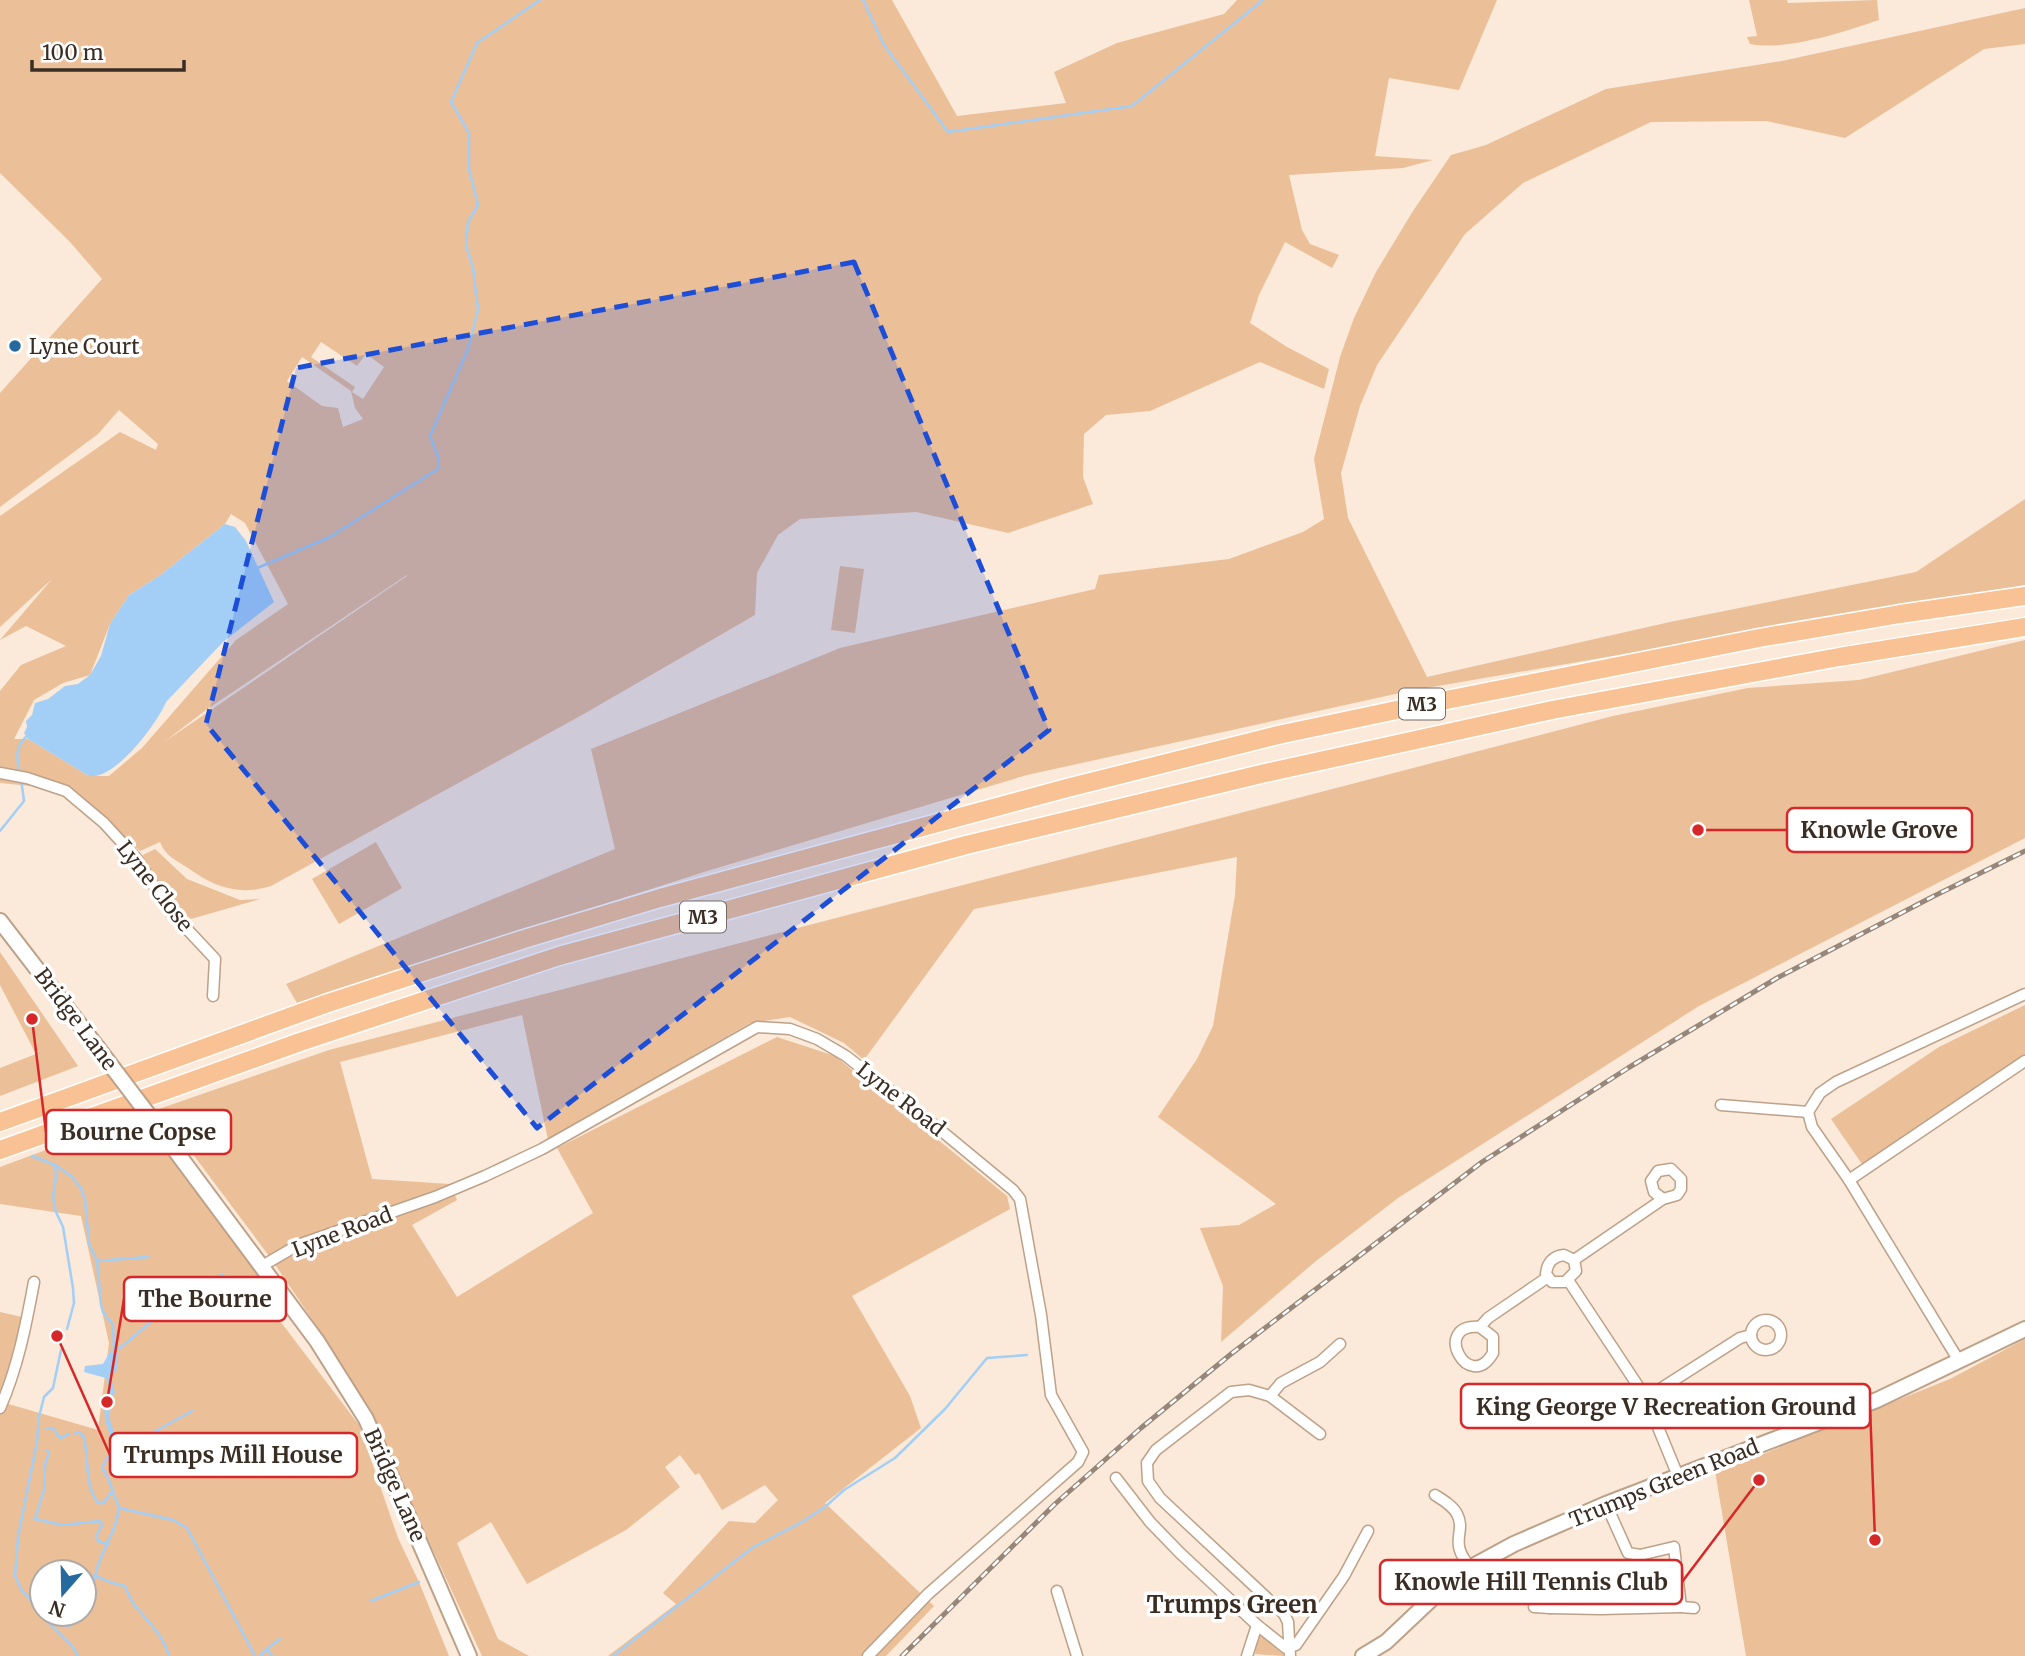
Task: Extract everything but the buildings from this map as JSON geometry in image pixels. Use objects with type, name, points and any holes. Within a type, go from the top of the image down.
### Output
[{"type":"highway","name":"M3","points":[[0,1122],[325,1004],[524,939],[660,898],[1067,788],[1278,735],[1420,705],[1759,638],[2025,596]]},
{"type":"highway","name":"M3","points":[[0,1150],[300,1042],[559,957],[966,845],[1261,774],[1552,710],[2025,626]]},
{"type":"street","name":"Lyne Close","points":[[0,773],[27,778],[66,791],[104,823],[136,858],[170,911],[215,959],[213,996]]},
{"type":"street","name":"Bridge Lane","points":[[0,921],[317,1341],[366,1419],[469,1656]]},
{"type":"street","points":[[1959,1361],[1849,1180],[1812,1127],[1808,1112],[1820,1093],[1836,1082],[2025,994]]},
{"type":"street","name":"Lyne Road","points":[[262,1266],[298,1245],[435,1197],[519,1160],[757,1027],[790,1029],[817,1039],[846,1056],[933,1124],[1013,1190],[1020,1199],[1041,1315],[1051,1395],[1083,1452],[1078,1462],[928,1594],[869,1656]]},
{"type":"street","points":[[1849,1180],[2025,1062]]},
{"type":"street","points":[[1721,1105],[1808,1112]]},
{"type":"street","points":[[1574,1260],[1663,1199]]},
{"type":"street","points":[[1564,1255],[1574,1260],[1576,1271],[1568,1280],[1557,1283],[1548,1278],[1546,1270],[1554,1258],[1564,1255]]},
{"type":"street","points":[[1480,1327],[1493,1337],[1493,1353],[1485,1363],[1473,1366],[1461,1360],[1458,1355],[1456,1342],[1462,1331],[1480,1327],[1488,1318],[1548,1278]]},
{"type":"street","points":[[1568,1280],[1646,1398],[1678,1476]]},
{"type":"street","points":[[0,1408],[12,1380],[34,1282]]},
{"type":"street","name":"Trumps Green Road","points":[[1363,1656],[1386,1642],[1445,1585],[1514,1544],[1606,1504],[1877,1400],[2025,1329]]},
{"type":"street","points":[[1646,1398],[1740,1338],[1751,1335]]},
{"type":"street","points":[[1270,1396],[1281,1383],[1321,1362],[1339,1344]]},
{"type":"street","points":[[1290,1652],[1288,1622],[1284,1614],[1160,1498],[1152,1489],[1146,1469],[1156,1450],[1231,1392],[1248,1390],[1270,1396],[1320,1434]]},
{"type":"street","points":[[1116,1478],[1158,1531],[1257,1625],[1290,1652]]},
{"type":"street","points":[[1435,1495],[1457,1513],[1460,1524],[1458,1548],[1471,1568]]},
{"type":"street","points":[[1606,1504],[1628,1553],[1640,1555],[1673,1542],[1681,1607]]},
{"type":"street","points":[[1290,1652],[1344,1576],[1368,1531]]},
{"type":"street","points":[[1539,1576],[1550,1608]]},
{"type":"street","points":[[1057,1591],[1077,1656]]},
{"type":"street","points":[[1534,1607],[1694,1608]]},
{"type":"street","points":[[1247,1656],[1257,1625]]},
{"type":"highlighted area","points":[[854,262],[1049,730],[537,1128],[206,724],[296,368]]},
{"type":"shaded area","points":[[0,0],[892,0],[957,116],[1066,103],[1054,72],[1117,43],[1224,14],[1237,0],[1497,0],[1459,90],[1389,78],[1375,156],[1433,160],[1403,168],[1289,175],[1302,230],[1310,244],[1339,255],[1332,268],[1285,242],[1259,295],[1250,323],[1287,347],[1329,369],[1324,389],[1260,362],[1150,411],[1106,415],[1084,434],[1083,477],[1093,504],[1008,533],[916,512],[800,519],[778,535],[757,573],[755,615],[582,715],[271,886],[259,889],[238,890],[217,885],[171,857],[160,842],[140,851],[73,790],[0,783],[0,691],[21,665],[66,646],[26,626],[0,640],[52,579],[0,627],[0,516],[120,432],[156,450],[158,444],[119,410],[98,434],[0,507],[0,393],[102,279],[70,242],[0,173]],"holes":[[[321,342],[357,366],[366,354],[384,367],[363,399],[352,392],[355,387],[311,357]],[[302,357],[351,391],[355,408],[363,419],[343,427],[338,408],[322,406],[287,381]],[[231,514],[245,523],[288,604],[236,640],[142,748],[109,776],[89,776],[28,739],[14,739],[34,700],[63,683],[90,675],[110,624],[129,595],[159,576],[225,524]],[[407,575],[164,742],[206,710]]]},
{"type":"shaded area","points":[[1749,0],[1787,0],[1788,3],[1877,0],[1879,20],[1798,43],[1750,44],[1747,37],[1757,36]]},
{"type":"shaded area","points":[[2025,8],[2025,44],[1984,49],[1845,138],[1766,121],[1651,122],[1523,183],[1465,234],[1377,365],[1360,406],[1341,473],[1348,518],[1427,677],[1670,622],[1916,572],[2025,499],[2025,585],[1409,691],[1027,775],[707,871],[297,1003],[286,984],[615,849],[591,749],[840,648],[1095,589],[1099,575],[1229,559],[1303,532],[1324,519],[1314,459],[1340,357],[1354,318],[1376,272],[1451,155],[1486,145],[1606,89],[1782,61]]},
{"type":"shaded area","points":[[840,566],[864,569],[855,633],[831,630]]},
{"type":"shaded area","points":[[2025,640],[2025,838],[1699,1006],[1398,1198],[1316,1261],[1221,1342],[1223,1286],[1200,1228],[1239,1225],[1276,1204],[1158,1117],[1197,1059],[1213,1026],[1235,895],[1237,857],[974,909],[864,1060],[844,1043],[790,1017],[750,1023],[548,1140],[522,1015],[340,1062],[372,1179],[450,1184],[457,1200],[412,1225],[457,1297],[593,1213],[557,1148],[777,1037],[835,1056],[1007,1196],[1010,1209],[852,1296],[910,1396],[921,1428],[825,1503],[934,1606],[886,1656],[608,1656],[676,1604],[663,1593],[729,1521],[755,1523],[778,1500],[765,1485],[722,1510],[699,1473],[695,1475],[680,1455],[665,1467],[680,1487],[626,1530],[527,1584],[491,1522],[457,1543],[498,1639],[529,1656],[482,1656],[370,1414],[324,1337],[272,1260],[159,1109],[329,1050],[1613,716],[1748,688],[1859,680]]},
{"type":"shaded area","points":[[376,842],[402,888],[339,924],[312,879]]},
{"type":"shaded area","points":[[155,849],[187,879],[240,900],[260,899],[184,921],[141,856]]},
{"type":"shaded area","points":[[0,952],[78,1066],[0,1096],[0,1068],[36,1054],[0,985]]},
{"type":"shaded area","points":[[2025,1005],[2025,1057],[1864,1167],[1831,1119],[1939,1047]]},
{"type":"shaded area","points":[[140,1115],[263,1277],[261,1296],[359,1425],[398,1538],[449,1656],[0,1656],[0,1312],[22,1317],[5,1403],[98,1430],[109,1343],[81,1216],[0,1204],[0,1167]]},
{"type":"shaded area","points":[[2025,1339],[2025,1656],[1746,1656],[1715,1471],[1950,1379]]},
{"type":"shaded area","points":[[1263,1635],[1285,1653],[1283,1656],[1255,1654],[1258,1637]]},
{"type":"water","points":[[225,524],[235,527],[246,541],[274,602],[223,642],[166,702],[154,724],[134,749],[110,770],[89,776],[28,739],[24,733],[26,721],[32,715],[35,703],[48,699],[65,686],[78,684],[90,675],[101,656],[110,624],[129,595],[159,576]]},
{"type":"water","points":[[111,1350],[119,1354],[116,1372],[110,1374],[115,1392],[109,1409],[116,1436],[112,1439],[105,1414],[105,1403],[110,1390],[106,1378],[84,1372],[85,1366],[103,1364]]},
{"type":"waterway","points":[[255,569],[330,537],[438,469],[439,459],[430,436],[468,349],[478,310],[473,268],[466,245],[468,222],[478,205],[469,169],[469,133],[451,102],[477,43],[540,0]]},
{"type":"waterway","points":[[863,0],[884,45],[948,132],[1132,106],[1263,0]]},
{"type":"waterway","points":[[20,773],[18,752],[28,735]]},
{"type":"waterway","points":[[0,831],[24,801],[21,779]]},
{"type":"waterway","points":[[32,1156],[55,1165],[71,1176],[81,1188],[85,1200],[89,1244],[97,1261],[101,1305],[113,1325],[114,1351]]},
{"type":"waterway","points":[[55,1165],[53,1198],[63,1227],[73,1288],[74,1303],[67,1329]]},
{"type":"waterway","points":[[97,1261],[148,1257]]},
{"type":"waterway","points":[[114,1348],[119,1349],[167,1308],[223,1274]]},
{"type":"waterway","points":[[61,1350],[53,1388],[44,1397],[39,1417],[37,1442],[18,1537],[15,1576],[35,1609],[72,1646],[78,1656]]},
{"type":"waterway","points":[[613,1656],[752,1548],[802,1522],[844,1490],[895,1458],[945,1409],[987,1358],[1027,1355]]},
{"type":"waterway","points":[[109,1457],[192,1411]]},
{"type":"waterway","points":[[46,1429],[53,1428],[60,1438],[69,1434]]},
{"type":"waterway","points":[[74,1434],[78,1432],[83,1435],[90,1487],[98,1503],[104,1503],[112,1491]]},
{"type":"waterway","points":[[113,1436],[116,1441],[102,1468],[119,1508],[173,1520],[187,1528],[255,1656]]},
{"type":"waterway","points":[[46,1450],[49,1452],[45,1465],[44,1490],[35,1519],[62,1525],[100,1521],[102,1525],[96,1537],[98,1541],[108,1544]]},
{"type":"waterway","points":[[119,1508],[115,1526],[95,1576],[125,1586],[134,1605],[159,1635],[169,1656]]},
{"type":"waterway","points":[[371,1601],[419,1582]]},
{"type":"waterway","points":[[267,1649],[280,1639]]},
{"type":"waterway","points":[[260,1656],[267,1649],[272,1656]]},
{"type":"railway","points":[[902,1656],[1055,1504],[1141,1428],[1231,1354],[1482,1162],[1628,1068],[1777,978],[2025,851]]},
{"type":"place","name":"Lyne Court","points":[[15,346]]},
{"type":"place","name":"Knowle Grove","points":[[1698,830]]},
{"type":"place","name":"Bourne Copse","points":[[32,1019]]},
{"type":"place","name":"Trumps Mill House","points":[[57,1336]]},
{"type":"place","name":"The Bourne","points":[[107,1402]]},
{"type":"place","name":"Knowle Hill Tennis Club","points":[[1759,1480]]},
{"type":"place","name":"King George V Recreation Ground","points":[[1875,1540]]},
{"type":"district","name":"Trumps Green","points":[[1232,1604]]}]
